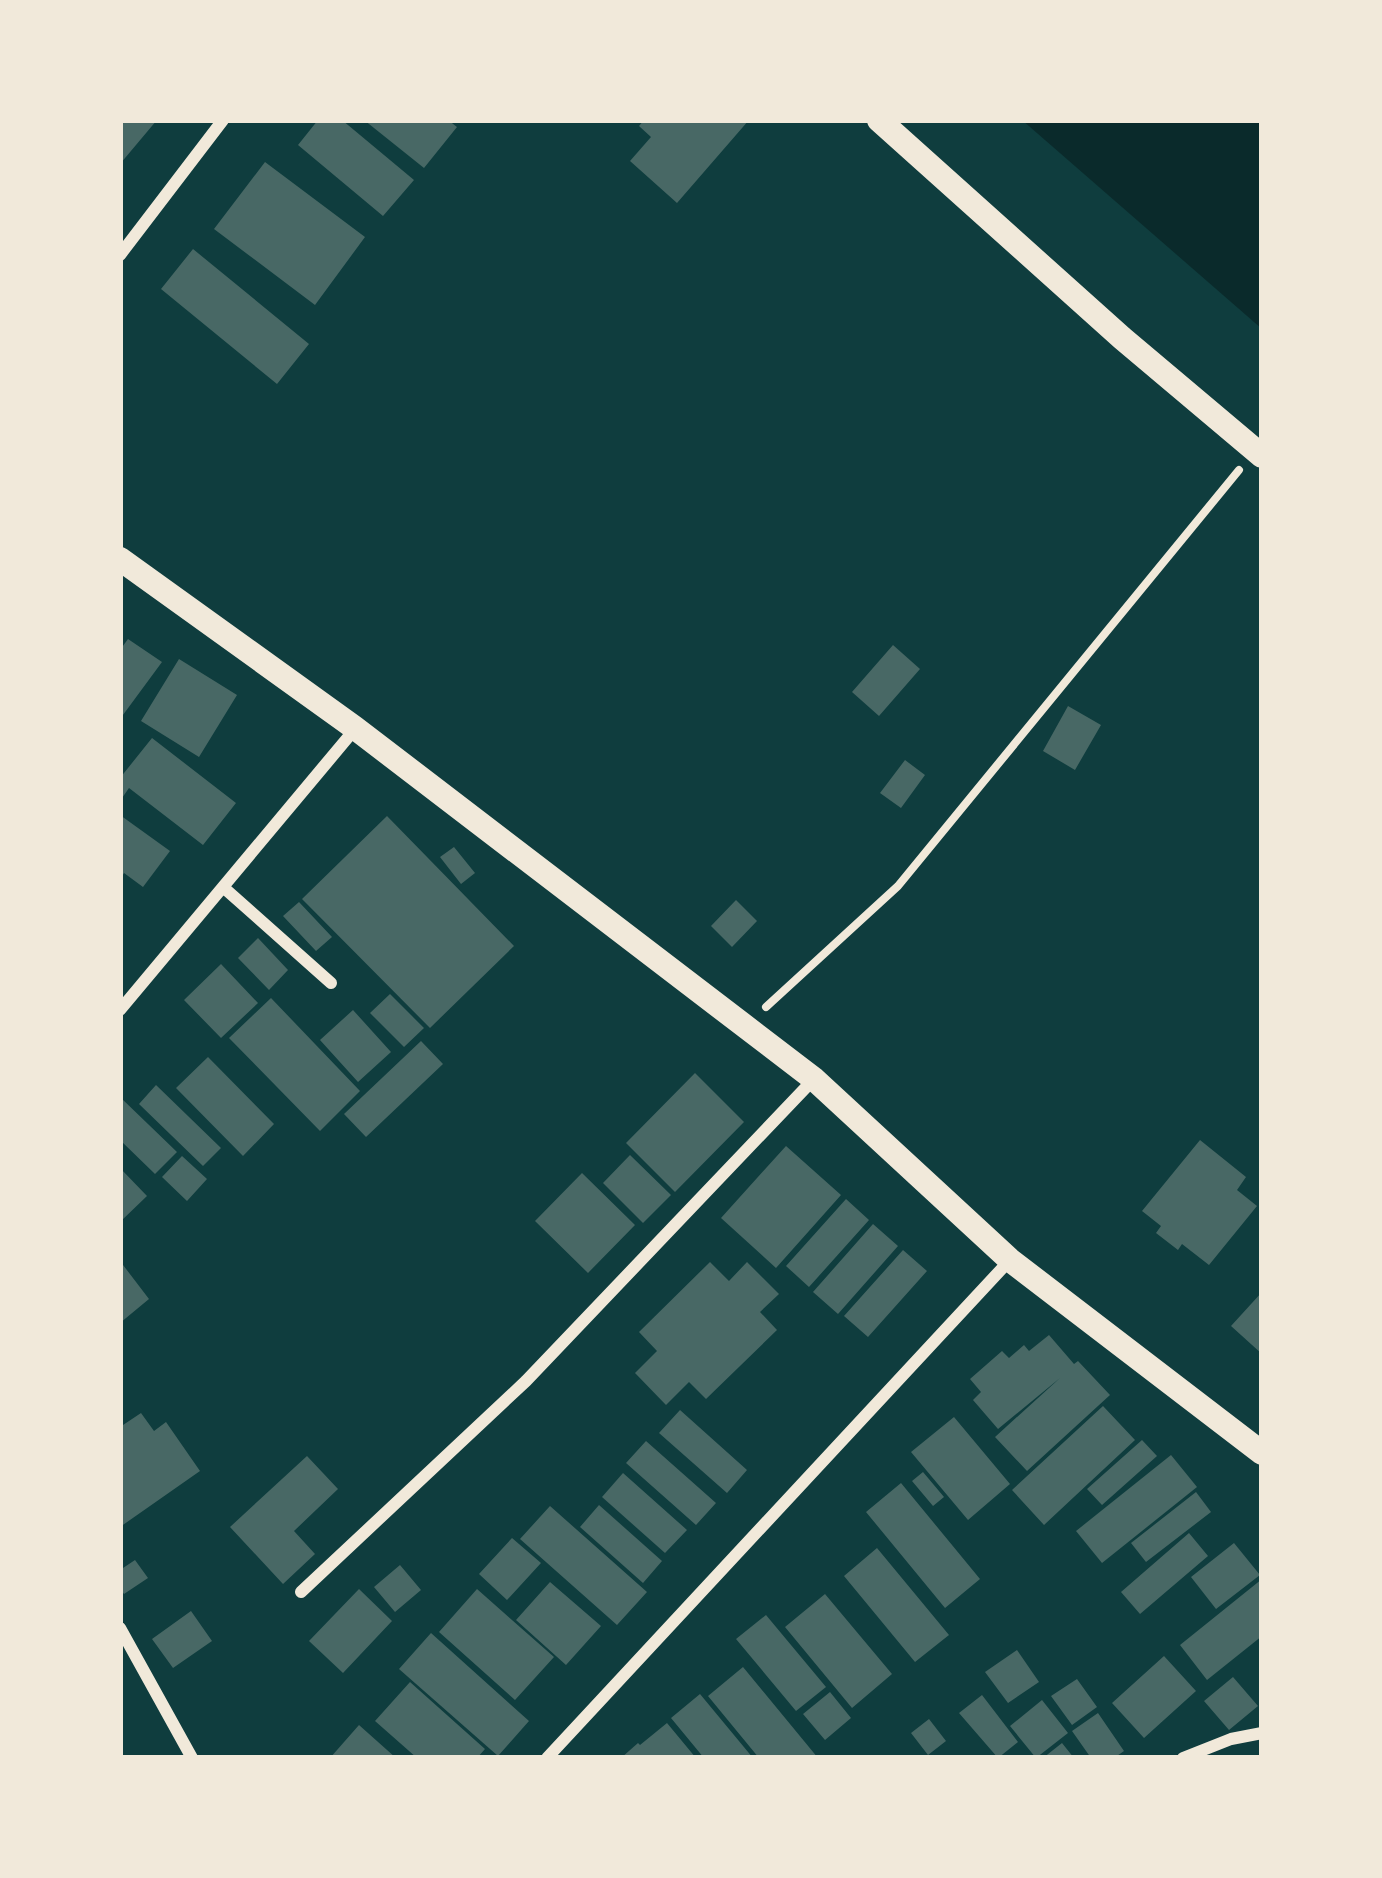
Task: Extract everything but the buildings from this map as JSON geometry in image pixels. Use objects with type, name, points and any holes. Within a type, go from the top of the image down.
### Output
[{"type":"main road","points":[[879,120],[1258,453]]},
{"type":"main road","points":[[120,560],[356,728],[814,1079],[1010,1260],[1262,1453]]},
{"type":"street","points":[[120,255],[224,120]]},
{"type":"street","points":[[120,1010],[356,728]]},
{"type":"street","points":[[223,887],[331,983]]},
{"type":"street","points":[[301,1592],[526,1381],[814,1079]]},
{"type":"street","points":[[547,1758],[1010,1260]]},
{"type":"street","points":[[120,1628],[192,1758]]},
{"type":"street","points":[[1184,1758],[1231,1739],[1262,1733]]},
{"type":"path","points":[[745,1026],[898,886],[1258,453]]},
{"type":"water","points":[[1022,120],[1262,120],[1262,329]]}]
